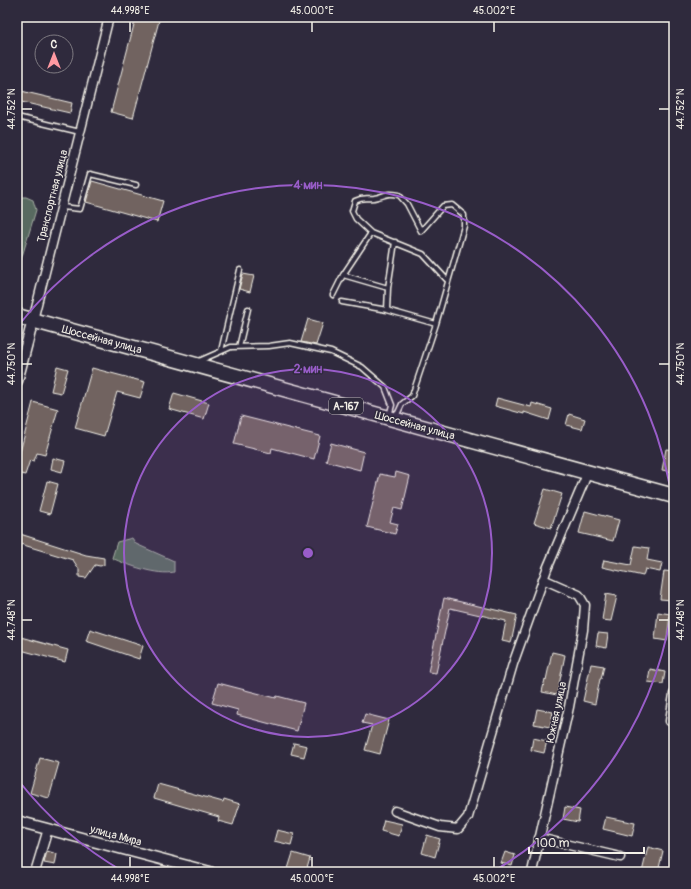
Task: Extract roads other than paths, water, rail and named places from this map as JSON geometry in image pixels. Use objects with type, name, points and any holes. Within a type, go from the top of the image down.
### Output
[{"type":"highway","name":"Шоссейная улица","points":[[17,316],[674,496]]},
{"type":"street","name":"Транспортная улица","points":[[17,381],[109,17]]},
{"type":"street","points":[[395,812],[440,827],[458,829],[468,817],[513,664],[543,579],[588,472]]},
{"type":"street","name":"Южная улица","points":[[532,872],[569,707],[583,630],[585,605],[578,595],[543,579]]},
{"type":"street","points":[[672,721],[674,694]]},
{"type":"street","name":"улица Мира","points":[[17,822],[186,869],[210,872]]},
{"type":"street","points":[[35,872],[48,830]]},
{"type":"street","points":[[539,838],[620,857]]},
{"type":"lane","points":[[17,117],[80,132]]},
{"type":"lane","points":[[61,206],[80,209],[90,174],[136,185]]},
{"type":"lane","points":[[392,419],[402,404],[412,396],[436,324],[464,226],[464,215],[452,205],[443,206],[420,231],[407,204],[399,195],[388,193],[374,198],[361,198],[355,201],[352,211],[356,219],[371,233],[423,254],[448,281]]},
{"type":"lane","points":[[333,294],[342,275],[371,233]]},
{"type":"lane","points":[[388,310],[388,288],[395,242]]},
{"type":"lane","points":[[221,351],[240,270]]},
{"type":"lane","points":[[342,275],[388,288]]},
{"type":"lane","points":[[342,302],[388,310],[436,324]]},
{"type":"lane","points":[[239,347],[248,309]]},
{"type":"lane","points":[[194,364],[231,347],[269,346],[290,342],[331,352],[362,367],[385,387],[392,405],[392,419]]}]
